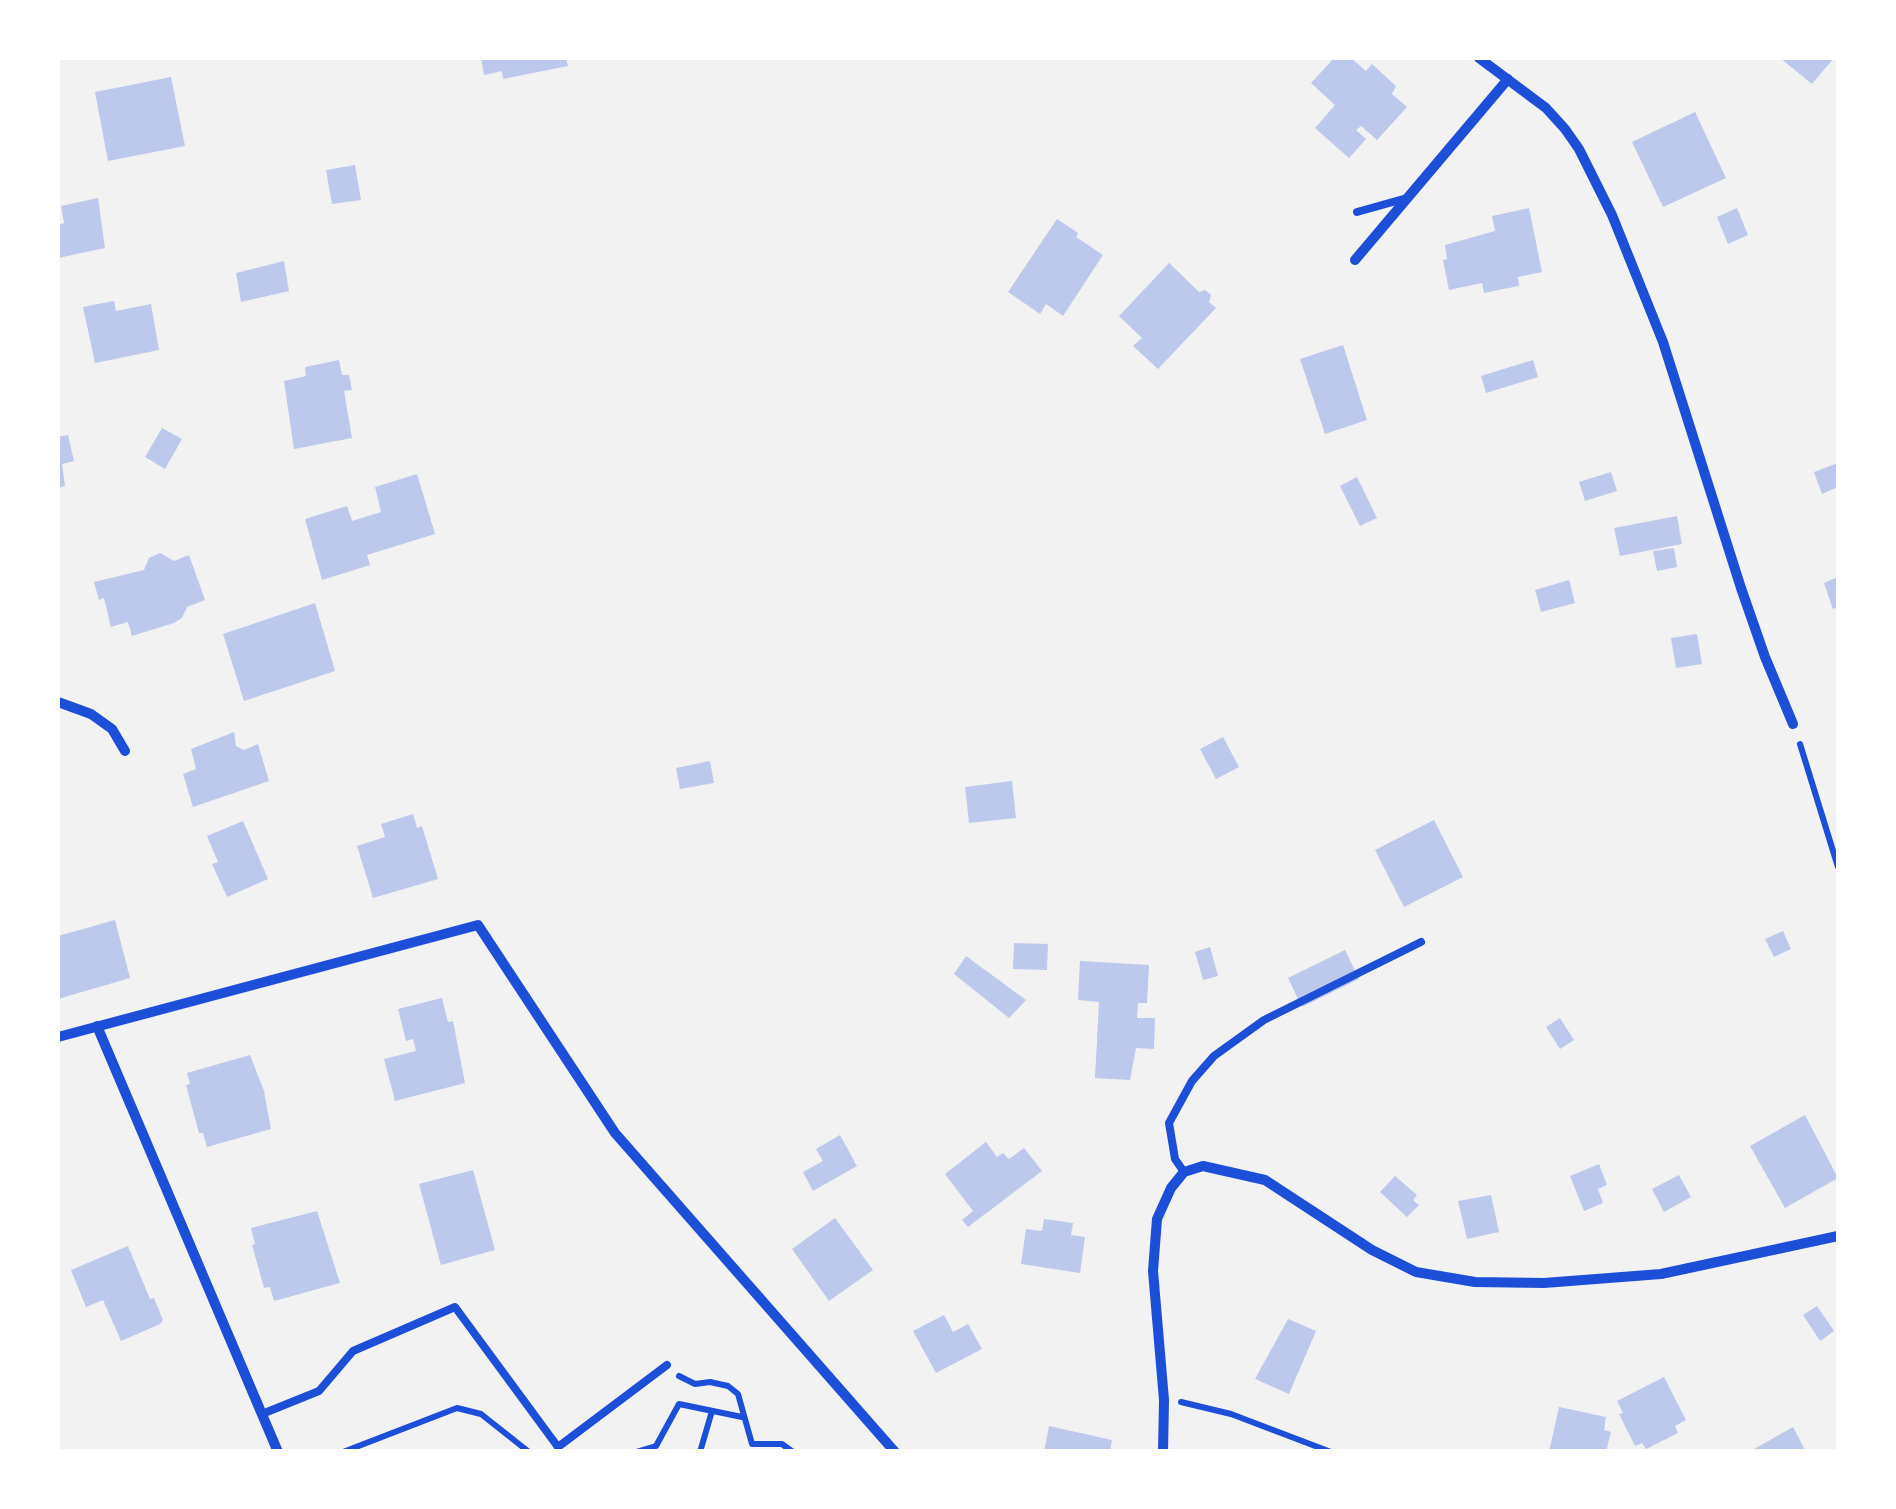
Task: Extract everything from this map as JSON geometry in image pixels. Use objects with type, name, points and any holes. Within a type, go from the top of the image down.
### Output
[{"type":"street","points":[[1479,58],[1546,108],[1566,129],[1612,215],[1663,342],[1764,657],[1794,724]]},
{"type":"street","points":[[1356,260],[1508,79]]},
{"type":"street","points":[[58,702],[91,714],[112,729],[126,752]]},
{"type":"street","points":[[58,1037],[478,925],[626,1146],[895,1452]]},
{"type":"street","points":[[97,1026],[278,1452]]},
{"type":"street","points":[[1162,1452],[1164,1400],[1153,1271],[1157,1219],[1171,1188],[1184,1172],[1203,1166],[1265,1180],[1386,1258],[1416,1272],[1475,1282],[1544,1283],[1662,1274],[1838,1236]]},
{"type":"lane","points":[[1357,212],[1412,196]]},
{"type":"lane","points":[[1184,1172],[1175,1160],[1169,1124],[1192,1081],[1214,1056],[1264,1020],[1421,942]]},
{"type":"lane","points":[[262,1414],[319,1391],[353,1350],[456,1307],[558,1446],[667,1365]]},
{"type":"path","points":[[1794,724],[1838,867]]},
{"type":"path","points":[[667,1365],[688,1382],[720,1382],[728,1386],[738,1394],[752,1444],[782,1444],[793,1452]]},
{"type":"path","points":[[1164,1400],[1231,1414],[1332,1452]]},
{"type":"path","points":[[636,1452],[656,1446],[679,1404],[742,1416]]},
{"type":"path","points":[[343,1452],[457,1408],[481,1414],[529,1452]]},
{"type":"path","points":[[700,1452],[712,1411]]},
{"type":"building","points":[[481,58],[566,58],[568,66],[503,79],[502,71],[484,75]]},
{"type":"building","points":[[1334,58],[1351,58],[1366,71],[1372,64],[1396,86],[1392,94],[1407,107],[1377,140],[1361,126],[1356,130],[1366,139],[1349,158],[1315,128],[1335,105],[1311,83]]},
{"type":"building","points":[[1780,58],[1834,58],[1812,84]]},
{"type":"building","points":[[171,77],[185,146],[108,161],[95,92]]},
{"type":"building","points":[[1695,112],[1726,178],[1663,207],[1632,142]]},
{"type":"building","points":[[355,165],[361,200],[332,204],[326,170]]},
{"type":"building","points":[[98,198],[105,248],[58,258],[58,225],[64,223],[61,206]]},
{"type":"building","points":[[1529,208],[1542,272],[1518,277],[1519,286],[1484,293],[1482,283],[1449,290],[1443,260],[1447,259],[1445,245],[1495,231],[1492,216]]},
{"type":"building","points":[[1737,208],[1748,235],[1728,244],[1717,217]]},
{"type":"building","points":[[1057,219],[1103,255],[1063,316],[1046,304],[1040,314],[1008,292]]},
{"type":"building","points":[[284,261],[289,291],[241,302],[236,273]]},
{"type":"building","points":[[1169,263],[1199,292],[1205,290],[1211,295],[1209,302],[1216,308],[1158,369],[1133,346],[1142,338],[1119,316]]},
{"type":"building","points":[[114,301],[116,311],[151,304],[159,350],[95,363],[83,307]]},
{"type":"building","points":[[1343,345],[1367,420],[1325,434],[1300,359]]},
{"type":"building","points":[[339,360],[342,375],[349,375],[352,390],[344,391],[352,438],[294,449],[284,381],[306,376],[305,367]]},
{"type":"building","points":[[1533,360],[1538,377],[1486,393],[1481,376]]},
{"type":"building","points":[[162,428],[182,439],[165,469],[145,457]]},
{"type":"building","points":[[68,435],[74,461],[62,464],[65,486],[58,488],[58,437]]},
{"type":"building","points":[[1838,463],[1838,487],[1822,494],[1814,472]]},
{"type":"building","points":[[1611,472],[1617,491],[1585,501],[1579,482]]},
{"type":"building","points":[[417,474],[435,534],[367,555],[370,565],[322,580],[305,519],[347,506],[352,521],[381,512],[375,487]]},
{"type":"building","points":[[1357,477],[1377,518],[1360,526],[1340,486]]},
{"type":"building","points":[[1677,516],[1682,544],[1620,556],[1614,528]]},
{"type":"building","points":[[1674,548],[1677,567],[1657,571],[1653,551]]},
{"type":"building","points":[[160,553],[174,561],[189,555],[205,600],[187,607],[182,618],[174,623],[132,636],[128,622],[111,627],[104,598],[99,600],[94,582],[144,570],[149,558]]},
{"type":"building","points":[[1838,577],[1838,607],[1833,609],[1824,583]]},
{"type":"building","points":[[1569,580],[1575,603],[1541,612],[1535,590]]},
{"type":"building","points":[[315,603],[335,671],[244,701],[223,634]]},
{"type":"building","points":[[1697,634],[1702,664],[1676,668],[1671,638]]},
{"type":"building","points":[[234,732],[236,746],[244,750],[258,744],[269,781],[193,807],[183,774],[196,769],[191,749]]},
{"type":"building","points":[[1223,737],[1239,767],[1216,779],[1200,749]]},
{"type":"building","points":[[710,761],[714,783],[680,789],[676,768]]},
{"type":"building","points":[[1012,781],[1016,818],[969,823],[965,787]]},
{"type":"building","points":[[413,814],[417,828],[422,826],[438,879],[373,898],[357,846],[385,837],[381,824]]},
{"type":"building","points":[[1434,820],[1463,877],[1404,907],[1375,850]]},
{"type":"building","points":[[243,821],[268,879],[227,897],[212,864],[218,862],[207,836]]},
{"type":"building","points":[[115,920],[130,978],[58,999],[58,936]]},
{"type":"building","points":[[1783,931],[1791,949],[1774,957],[1765,939]]},
{"type":"building","points":[[1014,943],[1048,944],[1047,970],[1013,969]]},
{"type":"building","points":[[1210,947],[1218,976],[1203,980],[1195,952]]},
{"type":"building","points":[[1345,950],[1359,979],[1302,1007],[1288,978]]},
{"type":"building","points":[[966,956],[1026,1000],[1009,1018],[954,974]]},
{"type":"building","points":[[1080,961],[1149,965],[1147,1003],[1138,1003],[1137,1018],[1155,1018],[1154,1049],[1136,1048],[1130,1080],[1095,1078],[1099,1002],[1078,1000]]},
{"type":"building","points":[[442,998],[448,1022],[453,1021],[465,1083],[395,1101],[384,1059],[416,1051],[413,1039],[406,1041],[398,1009]]},
{"type":"building","points":[[1560,1018],[1574,1040],[1560,1049],[1546,1027]]},
{"type":"building","points":[[250,1055],[264,1091],[271,1129],[207,1147],[203,1133],[199,1133],[186,1085],[190,1084],[187,1073]]},
{"type":"building","points":[[1805,1115],[1838,1178],[1785,1208],[1750,1146]]},
{"type":"building","points":[[840,1135],[857,1166],[813,1191],[803,1172],[823,1161],[816,1149]]},
{"type":"building","points":[[986,1142],[997,1157],[1003,1153],[1009,1159],[1024,1148],[1042,1171],[968,1227],[962,1220],[973,1211],[945,1174]]},
{"type":"building","points":[[1599,1164],[1607,1185],[1598,1189],[1603,1203],[1584,1211],[1570,1176]]},
{"type":"building","points":[[473,1170],[495,1250],[441,1265],[419,1184]]},
{"type":"building","points":[[1679,1175],[1691,1197],[1664,1212],[1652,1189]]},
{"type":"building","points":[[1395,1176],[1417,1195],[1413,1200],[1419,1205],[1407,1217],[1380,1192]]},
{"type":"building","points":[[1491,1195],[1499,1232],[1467,1239],[1458,1201]]},
{"type":"building","points":[[317,1211],[340,1283],[274,1301],[270,1287],[264,1288],[251,1228]]},
{"type":"building","points":[[835,1218],[873,1270],[829,1301],[792,1249]]},
{"type":"building","points":[[1044,1219],[1073,1223],[1071,1235],[1085,1237],[1080,1273],[1021,1264],[1026,1229],[1042,1231]]},
{"type":"building","points":[[128,1246],[163,1320],[121,1341],[103,1300],[86,1307],[71,1270]]},
{"type":"building","points":[[1817,1306],[1834,1331],[1820,1341],[1803,1315]]},
{"type":"building","points":[[944,1315],[953,1332],[968,1324],[982,1349],[936,1373],[913,1331]]},
{"type":"building","points":[[1288,1319],[1316,1331],[1289,1394],[1255,1379]]},
{"type":"building","points":[[1664,1377],[1686,1420],[1675,1426],[1678,1433],[1646,1449],[1642,1443],[1635,1446],[1617,1401]]},
{"type":"building","points":[[1559,1407],[1606,1417],[1604,1430],[1611,1432],[1606,1452],[1549,1452]]},
{"type":"building","points":[[1049,1426],[1112,1440],[1110,1452],[1044,1452]]},
{"type":"building","points":[[1793,1427],[1805,1450],[1749,1452]]}]
